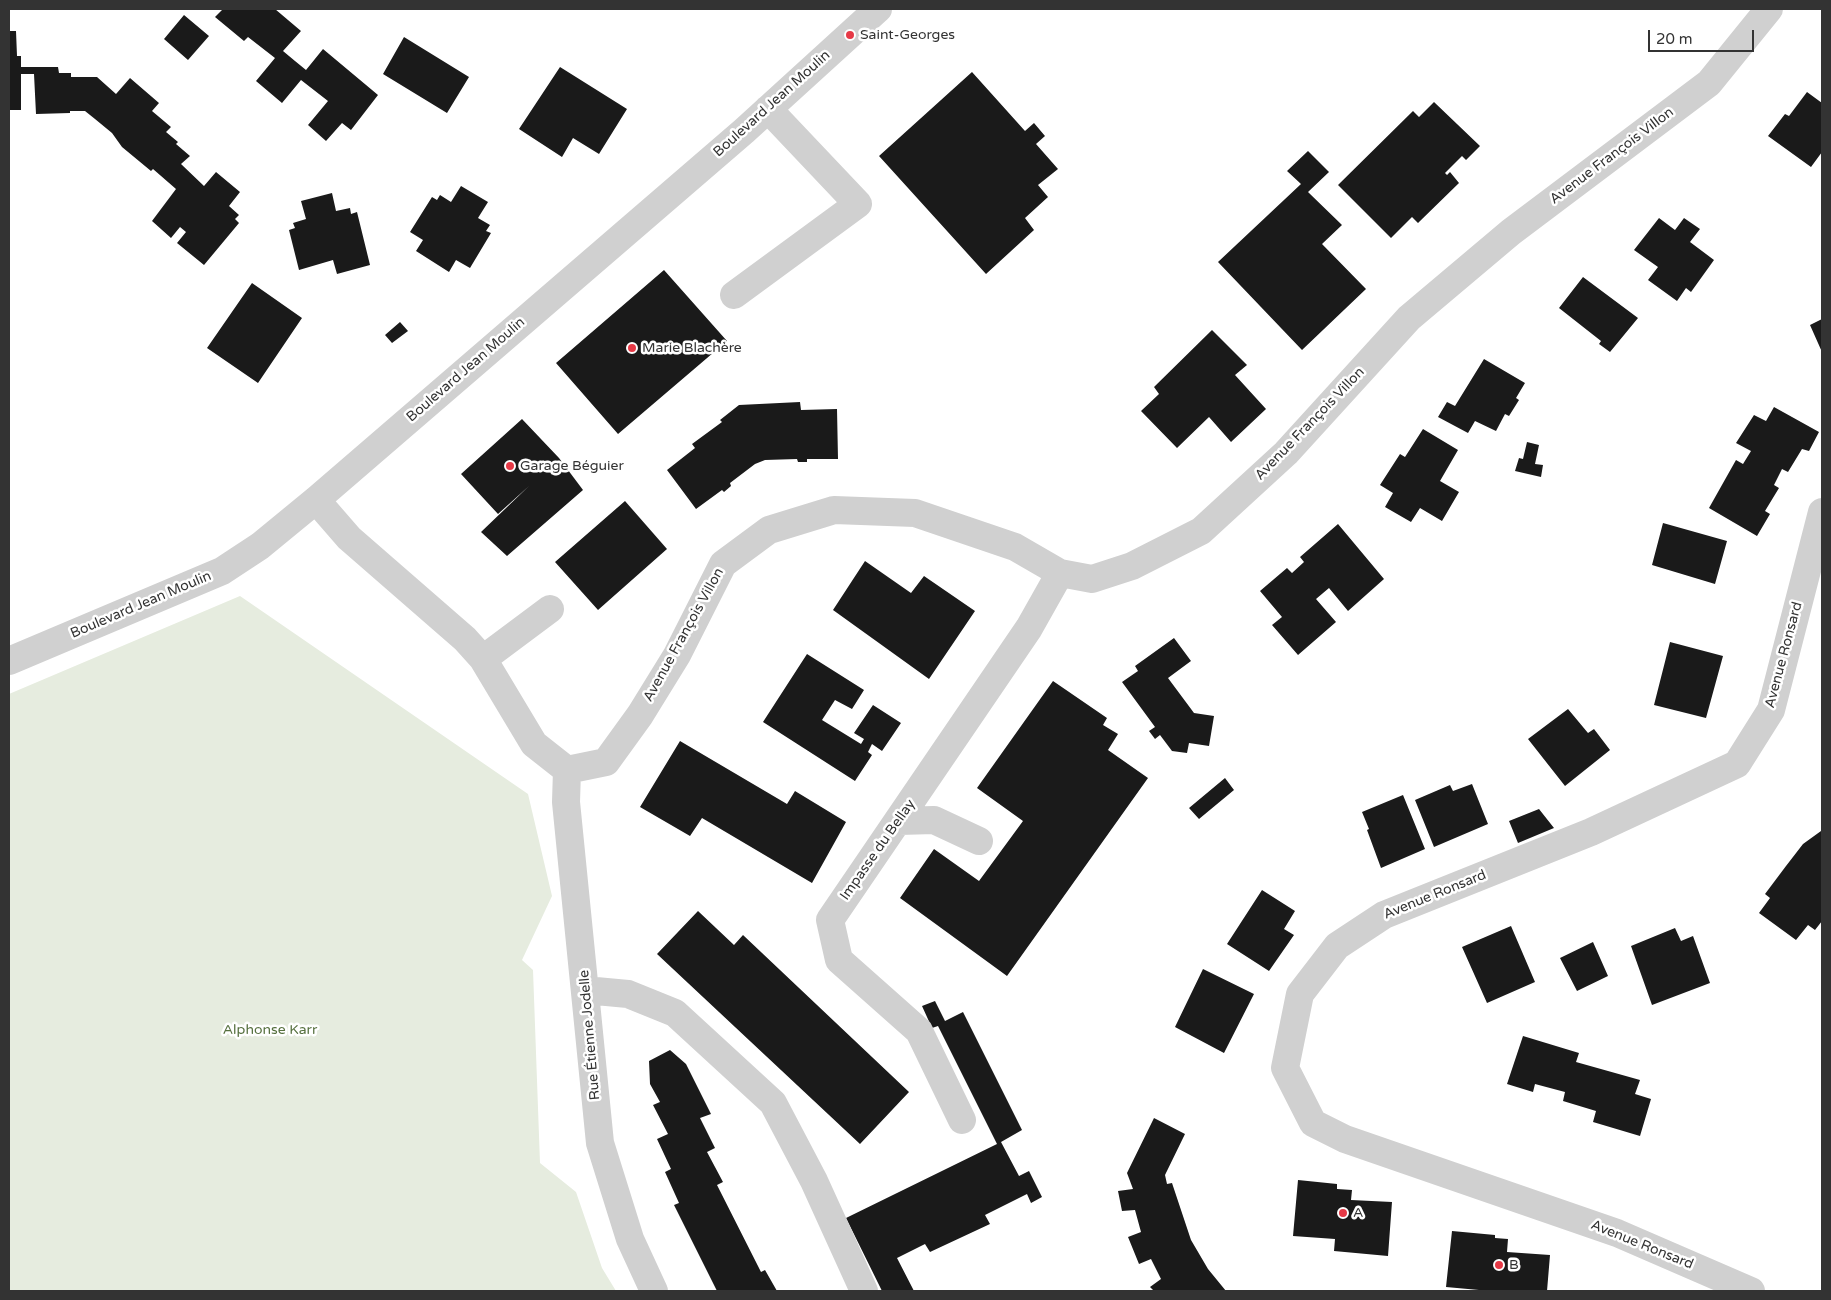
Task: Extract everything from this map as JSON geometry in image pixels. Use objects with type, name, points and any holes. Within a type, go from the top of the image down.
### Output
[{"type":"street","name":"Boulevard Jean Moulin","points":[[9,661],[222,571],[260,546],[316,500],[768,109],[878,9]]},
{"type":"street","name":"Avenue François Villon","points":[[567,770],[606,762],[640,716],[676,655],[722,564],[769,530],[834,510],[915,513],[1015,546],[1060,573],[1092,579],[1132,566],[1201,530],[1286,453],[1409,318],[1511,232],[1709,83],[1769,9]]},
{"type":"street","points":[[734,295],[858,204],[768,109]]},
{"type":"street","points":[[316,500],[349,538],[465,639],[483,659],[534,744],[567,770]]},
{"type":"street","name":"Avenue Ronsard","points":[[1750,1291],[1617,1233],[1345,1140],[1313,1123],[1285,1068],[1300,994],[1337,946],[1384,915],[1591,832],[1738,764],[1771,710],[1822,512]]},
{"type":"street","name":"Impasse du Bellay","points":[[962,1120],[919,1031],[838,960],[830,920],[1029,628],[1060,573]]},
{"type":"street","points":[[483,659],[550,610]]},
{"type":"street","name":"Rue Étienne Jodelle","points":[[567,770],[566,802],[582,947],[600,1143],[630,1239],[654,1291]]},
{"type":"street","points":[[899,821],[934,820],[979,841]]},
{"type":"street","points":[[585,990],[628,994],[675,1013],[773,1103],[814,1181],[864,1291]]},
{"type":"green space","name":"Alphonse Karr","points":[[240,596],[528,794],[552,896],[522,960],[533,970],[540,1163],[576,1192],[602,1268],[616,1291],[9,1291],[9,694]]},
{"type":"building","points":[[223,9],[275,9],[301,31],[283,51],[306,70],[323,49],[378,95],[351,130],[342,123],[326,141],[308,125],[328,101],[301,80],[282,103],[256,81],[275,58],[248,37],[244,41],[215,17]]},
{"type":"building","points":[[184,15],[209,36],[188,60],[164,39]]},
{"type":"building","points":[[9,31],[16,31],[17,56],[21,56],[21,67],[58,67],[59,73],[71,73],[71,77],[97,77],[116,94],[130,78],[159,103],[152,111],[171,127],[166,132],[190,156],[181,164],[204,186],[216,172],[240,192],[229,206],[239,215],[235,219],[239,223],[204,265],[177,243],[186,232],[180,227],[171,238],[152,221],[176,189],[153,169],[151,171],[122,147],[112,133],[85,111],[36,114],[34,74],[21,74],[21,110],[9,110]]},
{"type":"building","points":[[404,37],[469,77],[447,113],[383,74]]},
{"type":"building","points":[[560,67],[627,109],[599,154],[573,138],[562,157],[519,129]]},
{"type":"building","points":[[972,72],[1025,131],[1034,123],[1045,136],[1036,144],[1058,169],[1038,185],[1048,197],[1025,218],[1034,230],[986,274],[879,156]]},
{"type":"building","points":[[1807,92],[1822,103],[1822,152],[1811,167],[1768,136],[1785,114],[1789,116]]},
{"type":"building","points":[[1434,102],[1480,146],[1466,160],[1462,156],[1445,173],[1447,175],[1450,172],[1459,183],[1418,223],[1412,217],[1391,238],[1338,185],[1413,111],[1419,117]]},
{"type":"building","points":[[1308,151],[1329,172],[1308,192],[1342,225],[1322,244],[1366,289],[1302,350],[1218,262],[1301,184],[1287,171]]},
{"type":"building","points":[[461,186],[488,202],[478,218],[490,225],[486,231],[491,233],[470,268],[456,260],[449,272],[416,251],[423,240],[410,232],[432,197],[437,200],[440,195],[451,202]]},
{"type":"building","points":[[332,193],[336,211],[350,208],[351,214],[357,212],[370,265],[337,274],[333,260],[299,270],[289,230],[295,228],[293,223],[306,219],[301,201]]},
{"type":"building","points":[[1659,218],[1675,230],[1684,218],[1700,229],[1690,242],[1714,260],[1691,292],[1686,288],[1677,301],[1648,280],[1658,267],[1634,250]]},
{"type":"building","points":[[664,270],[727,341],[618,434],[556,363]]},
{"type":"building","points":[[1583,277],[1638,318],[1610,352],[1599,344],[1601,341],[1559,308]]},
{"type":"building","points":[[252,283],[302,318],[258,383],[207,348]]},
{"type":"building","points":[[1822,319],[1822,352],[1810,325]]},
{"type":"building","points":[[400,322],[408,331],[392,343],[385,335]]},
{"type":"building","points":[[1212,330],[1247,365],[1235,375],[1266,409],[1231,442],[1209,417],[1177,448],[1141,411],[1159,394],[1154,387]]},
{"type":"building","points":[[1484,359],[1525,383],[1516,398],[1519,400],[1509,416],[1505,414],[1496,431],[1475,421],[1468,433],[1438,417],[1447,402],[1455,406]]},
{"type":"building","points":[[800,402],[801,410],[837,409],[838,459],[807,459],[807,462],[798,462],[797,459],[765,460],[755,464],[730,483],[731,486],[724,492],[722,490],[696,509],[667,470],[695,448],[692,444],[722,422],[720,420],[739,405]]},
{"type":"building","points":[[1774,407],[1819,432],[1809,451],[1802,449],[1788,472],[1782,469],[1774,485],[1779,488],[1765,511],[1770,514],[1757,536],[1709,508],[1736,460],[1743,464],[1751,451],[1736,443],[1754,415],[1766,421]]},
{"type":"building","points":[[522,419],[559,458],[583,490],[507,556],[481,532],[529,486],[498,514],[461,474]]},
{"type":"building","points":[[1423,429],[1458,450],[1440,481],[1459,492],[1442,521],[1420,508],[1411,522],[1385,507],[1393,493],[1380,485],[1400,454],[1405,457]]},
{"type":"building","points":[[1527,442],[1539,445],[1535,464],[1543,465],[1541,477],[1515,471],[1519,458],[1523,459]]},
{"type":"building","points":[[625,501],[667,549],[598,610],[555,562]]},
{"type":"building","points":[[1663,523],[1727,541],[1715,584],[1652,565]]},
{"type":"building","points":[[1338,524],[1384,579],[1348,611],[1329,588],[1316,599],[1336,622],[1298,655],[1272,625],[1282,617],[1260,591],[1287,568],[1292,573],[1304,562],[1300,557]]},
{"type":"building","points":[[865,561],[911,593],[924,576],[975,611],[929,679],[833,610]]},
{"type":"building","points":[[1174,638],[1191,661],[1168,678],[1194,713],[1214,716],[1209,746],[1189,743],[1187,753],[1172,751],[1160,735],[1155,739],[1149,731],[1155,727],[1122,682],[1138,671],[1135,666]]},
{"type":"building","points":[[1670,642],[1723,656],[1706,718],[1654,705]]},
{"type":"building","points":[[807,654],[864,690],[852,709],[835,700],[822,720],[861,744],[864,739],[854,733],[873,705],[901,723],[882,751],[872,744],[868,752],[872,755],[855,781],[763,722]]},
{"type":"building","points":[[1053,681],[1107,718],[1103,725],[1118,734],[1108,750],[1148,778],[1007,976],[900,898],[934,849],[979,881],[1023,821],[977,788]]},
{"type":"building","points":[[1568,709],[1588,733],[1594,729],[1610,750],[1565,786],[1528,739]]},
{"type":"building","points":[[680,741],[787,804],[795,791],[846,822],[812,883],[702,818],[690,836],[640,807]]},
{"type":"building","points":[[1225,778],[1234,790],[1199,819],[1189,808]]},
{"type":"building","points":[[1472,784],[1488,824],[1434,847],[1415,800],[1450,785],[1453,791]]},
{"type":"building","points":[[1403,795],[1425,849],[1381,868],[1362,812]]},
{"type":"building","points":[[1539,809],[1554,828],[1518,843],[1509,821]]},
{"type":"building","points":[[1821,831],[1822,921],[1815,930],[1808,925],[1796,940],[1759,913],[1770,898],[1765,894],[1786,866],[1803,844]]},
{"type":"building","points":[[1262,890],[1295,911],[1284,929],[1294,935],[1269,971],[1227,944]]},
{"type":"building","points":[[698,911],[734,945],[743,935],[909,1092],[860,1144],[657,954]]},
{"type":"building","points":[[1511,926],[1535,982],[1487,1003],[1462,947]]},
{"type":"building","points":[[1675,928],[1681,941],[1693,936],[1710,983],[1652,1005],[1631,946]]},
{"type":"building","points":[[1593,942],[1608,976],[1577,991],[1560,958]]},
{"type":"building","points":[[1203,969],[1254,994],[1224,1053],[1175,1027]]},
{"type":"building","points":[[935,1001],[945,1021],[963,1012],[1022,1130],[1001,1142],[1019,1176],[1029,1171],[1042,1197],[1031,1203],[1027,1194],[985,1215],[990,1224],[930,1252],[925,1244],[897,1258],[914,1291],[882,1291],[846,1218],[997,1144],[938,1026],[932,1028],[922,1006]]},
{"type":"building","points":[[1523,1036],[1579,1053],[1576,1062],[1640,1080],[1635,1094],[1651,1099],[1640,1136],[1593,1122],[1596,1111],[1563,1101],[1565,1092],[1535,1084],[1533,1092],[1507,1084]]},
{"type":"building","points":[[670,1050],[686,1064],[711,1114],[700,1118],[715,1148],[707,1152],[723,1182],[717,1185],[761,1272],[765,1270],[777,1291],[717,1291],[674,1205],[679,1203],[665,1172],[671,1169],[657,1139],[668,1134],[653,1105],[660,1102],[650,1084],[649,1061]]},
{"type":"building","points":[[1154,1118],[1185,1134],[1165,1175],[1167,1184],[1172,1183],[1191,1240],[1208,1269],[1226,1291],[1154,1291],[1150,1287],[1161,1279],[1151,1259],[1139,1264],[1128,1237],[1141,1232],[1135,1210],[1122,1211],[1118,1191],[1133,1189],[1127,1173]]},
{"type":"building","name":"A","points":[[1298,1180],[1337,1184],[1337,1189],[1352,1190],[1351,1200],[1392,1202],[1388,1256],[1334,1251],[1335,1239],[1293,1236]]},
{"type":"building","name":"B","points":[[1452,1231],[1495,1235],[1495,1238],[1508,1239],[1507,1252],[1550,1255],[1547,1291],[1490,1291],[1446,1287]]},
{"type":"place","name":"Saint-Georges","points":[[850,35]]},
{"type":"place","name":"Marie Blachère","points":[[632,348]]},
{"type":"place","name":"Garage Béguier","points":[[510,466]]},
{"type":"place","name":"A","points":[[1343,1213]]},
{"type":"place","name":"B","points":[[1499,1265]]}]
